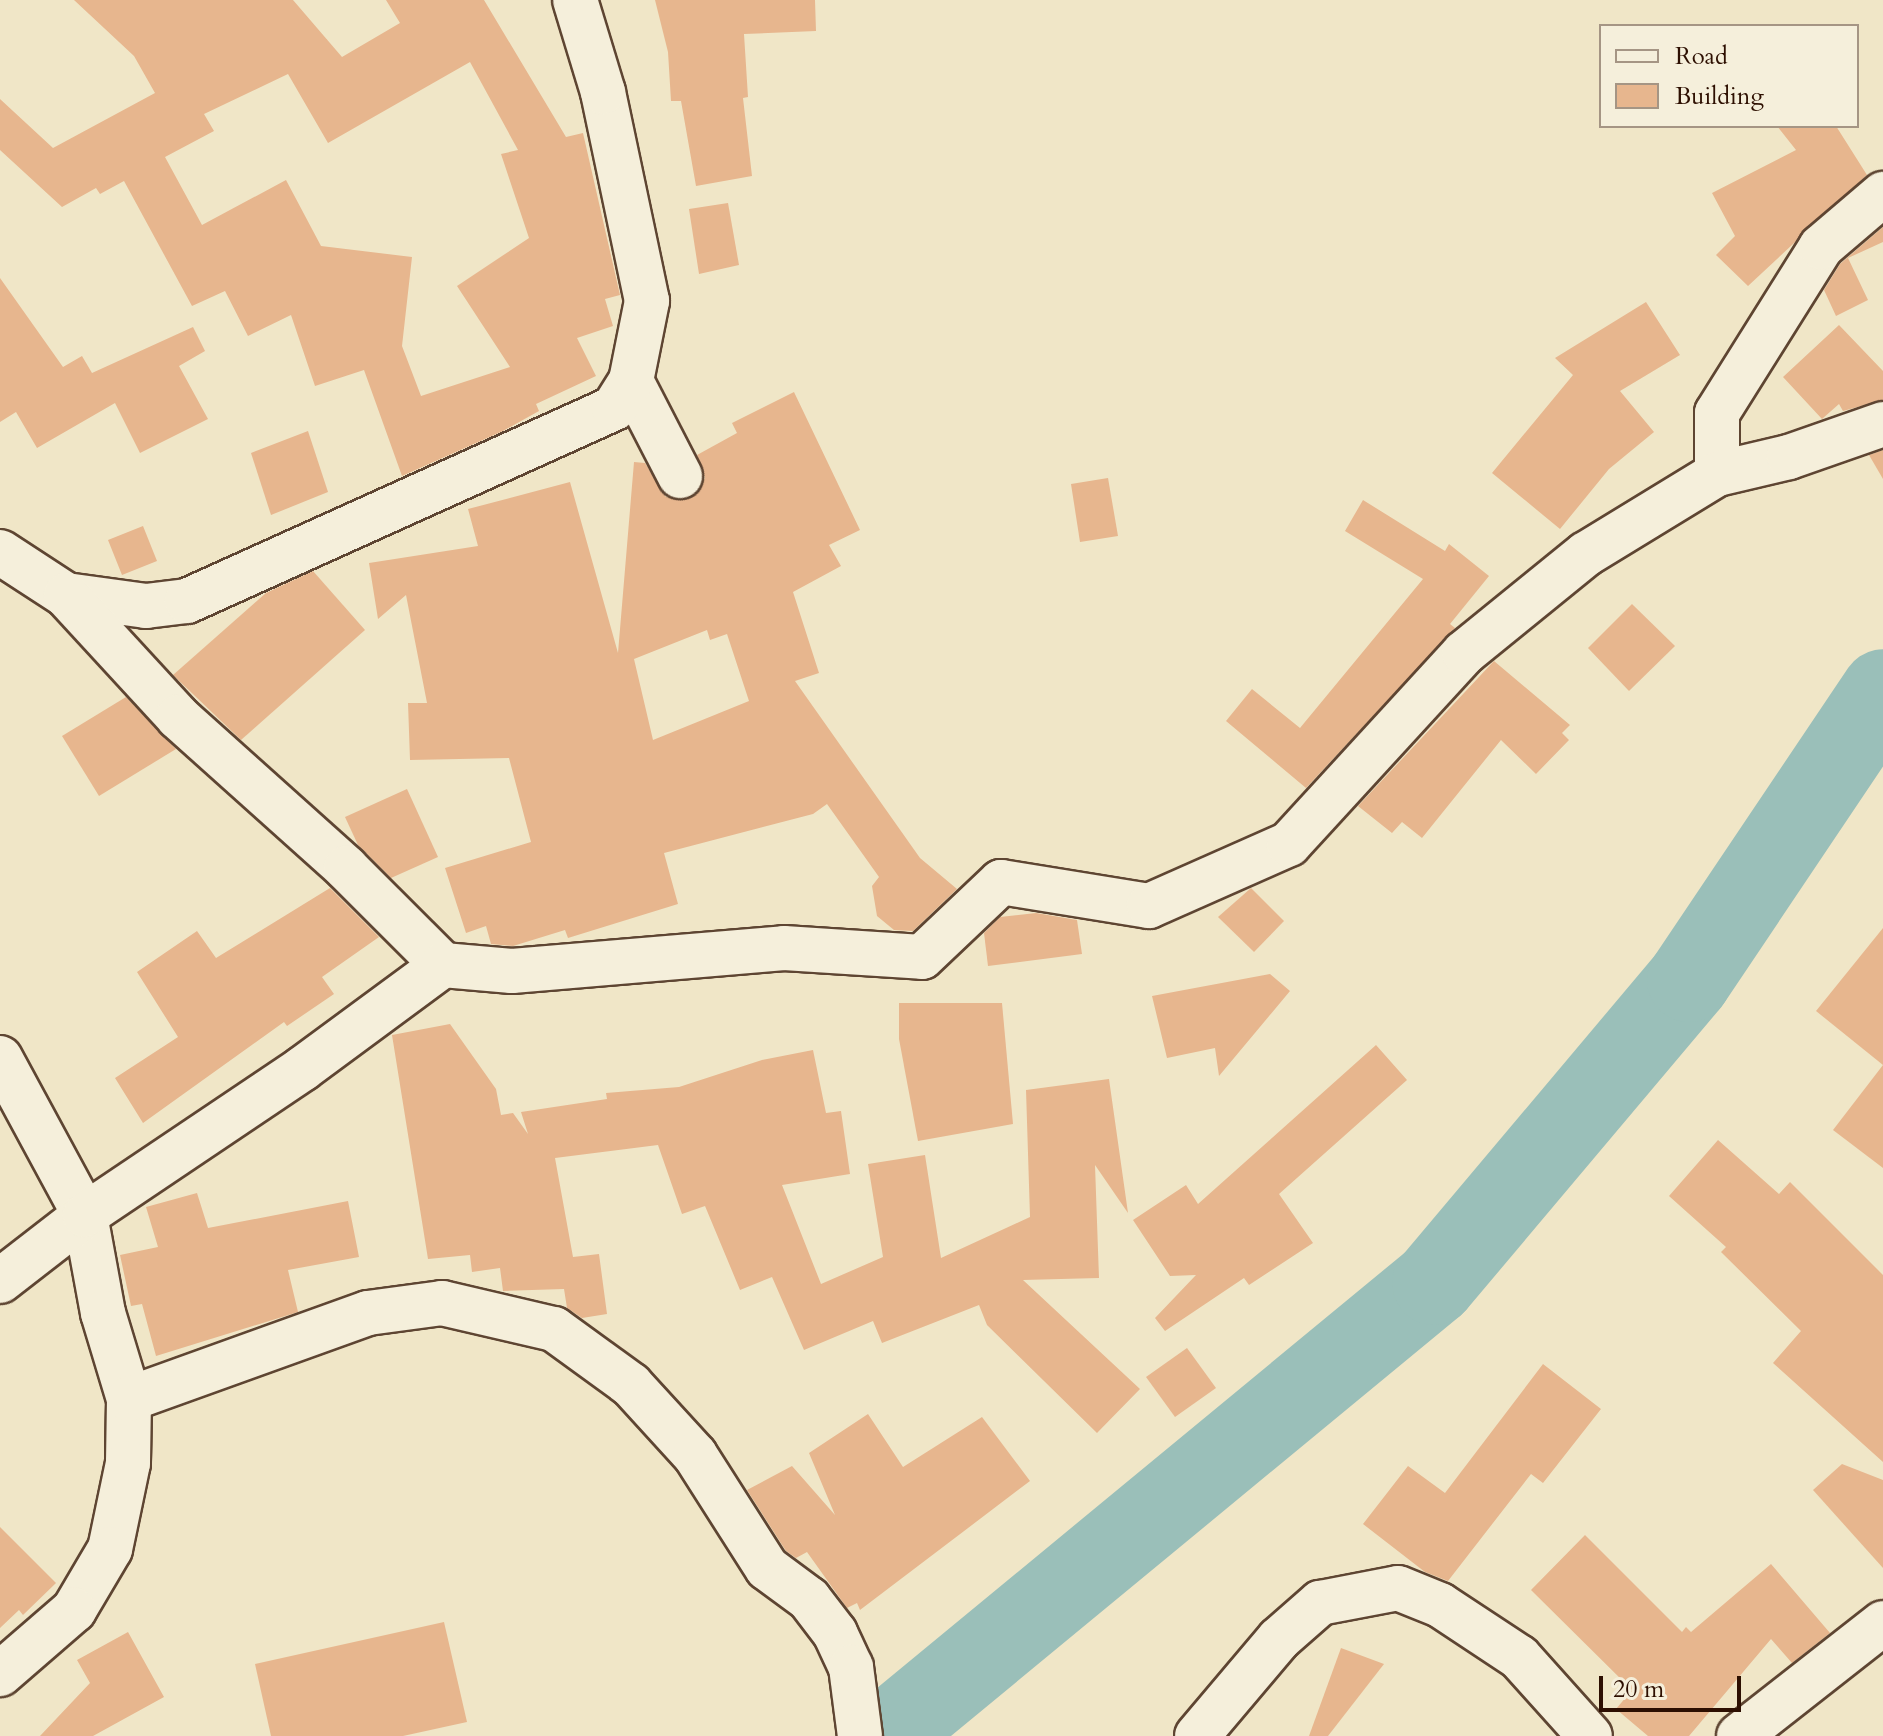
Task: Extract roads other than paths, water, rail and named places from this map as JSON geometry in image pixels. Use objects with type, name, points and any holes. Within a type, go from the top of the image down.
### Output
[{"type":"street","points":[[66,595],[146,606],[187,601],[614,408],[631,381],[647,301],[603,92],[575,0]]},
{"type":"street","points":[[1717,474],[1717,413],[1821,247],[1883,194]]},
{"type":"street","points":[[631,381],[680,476]]},
{"type":"street","points":[[0,552],[66,595],[178,717],[346,868],[443,965],[512,971],[784,948],[922,957],[1001,882],[1149,906],[1289,844],[1464,653],[1586,554],[1717,474],[1789,457],[1883,424]]},
{"type":"street","points":[[0,1281],[85,1215],[302,1069],[443,965]]},
{"type":"street","points":[[0,1058],[85,1215],[103,1313],[129,1399],[128,1463],[110,1549],[74,1610],[0,1674]]},
{"type":"street","points":[[129,1399],[368,1313],[442,1303],[554,1329],[631,1385],[695,1455],[767,1568],[809,1599],[835,1633],[858,1694],[860,1736]]},
{"type":"street","points":[[1197,1736],[1279,1639],[1320,1603],[1398,1588],[1440,1605],[1519,1657],[1590,1736]]},
{"type":"street","points":[[1739,1736],[1883,1623]]},
{"type":"waterway","points":[[885,1736],[1434,1283],[1689,980],[1883,691]]}]
